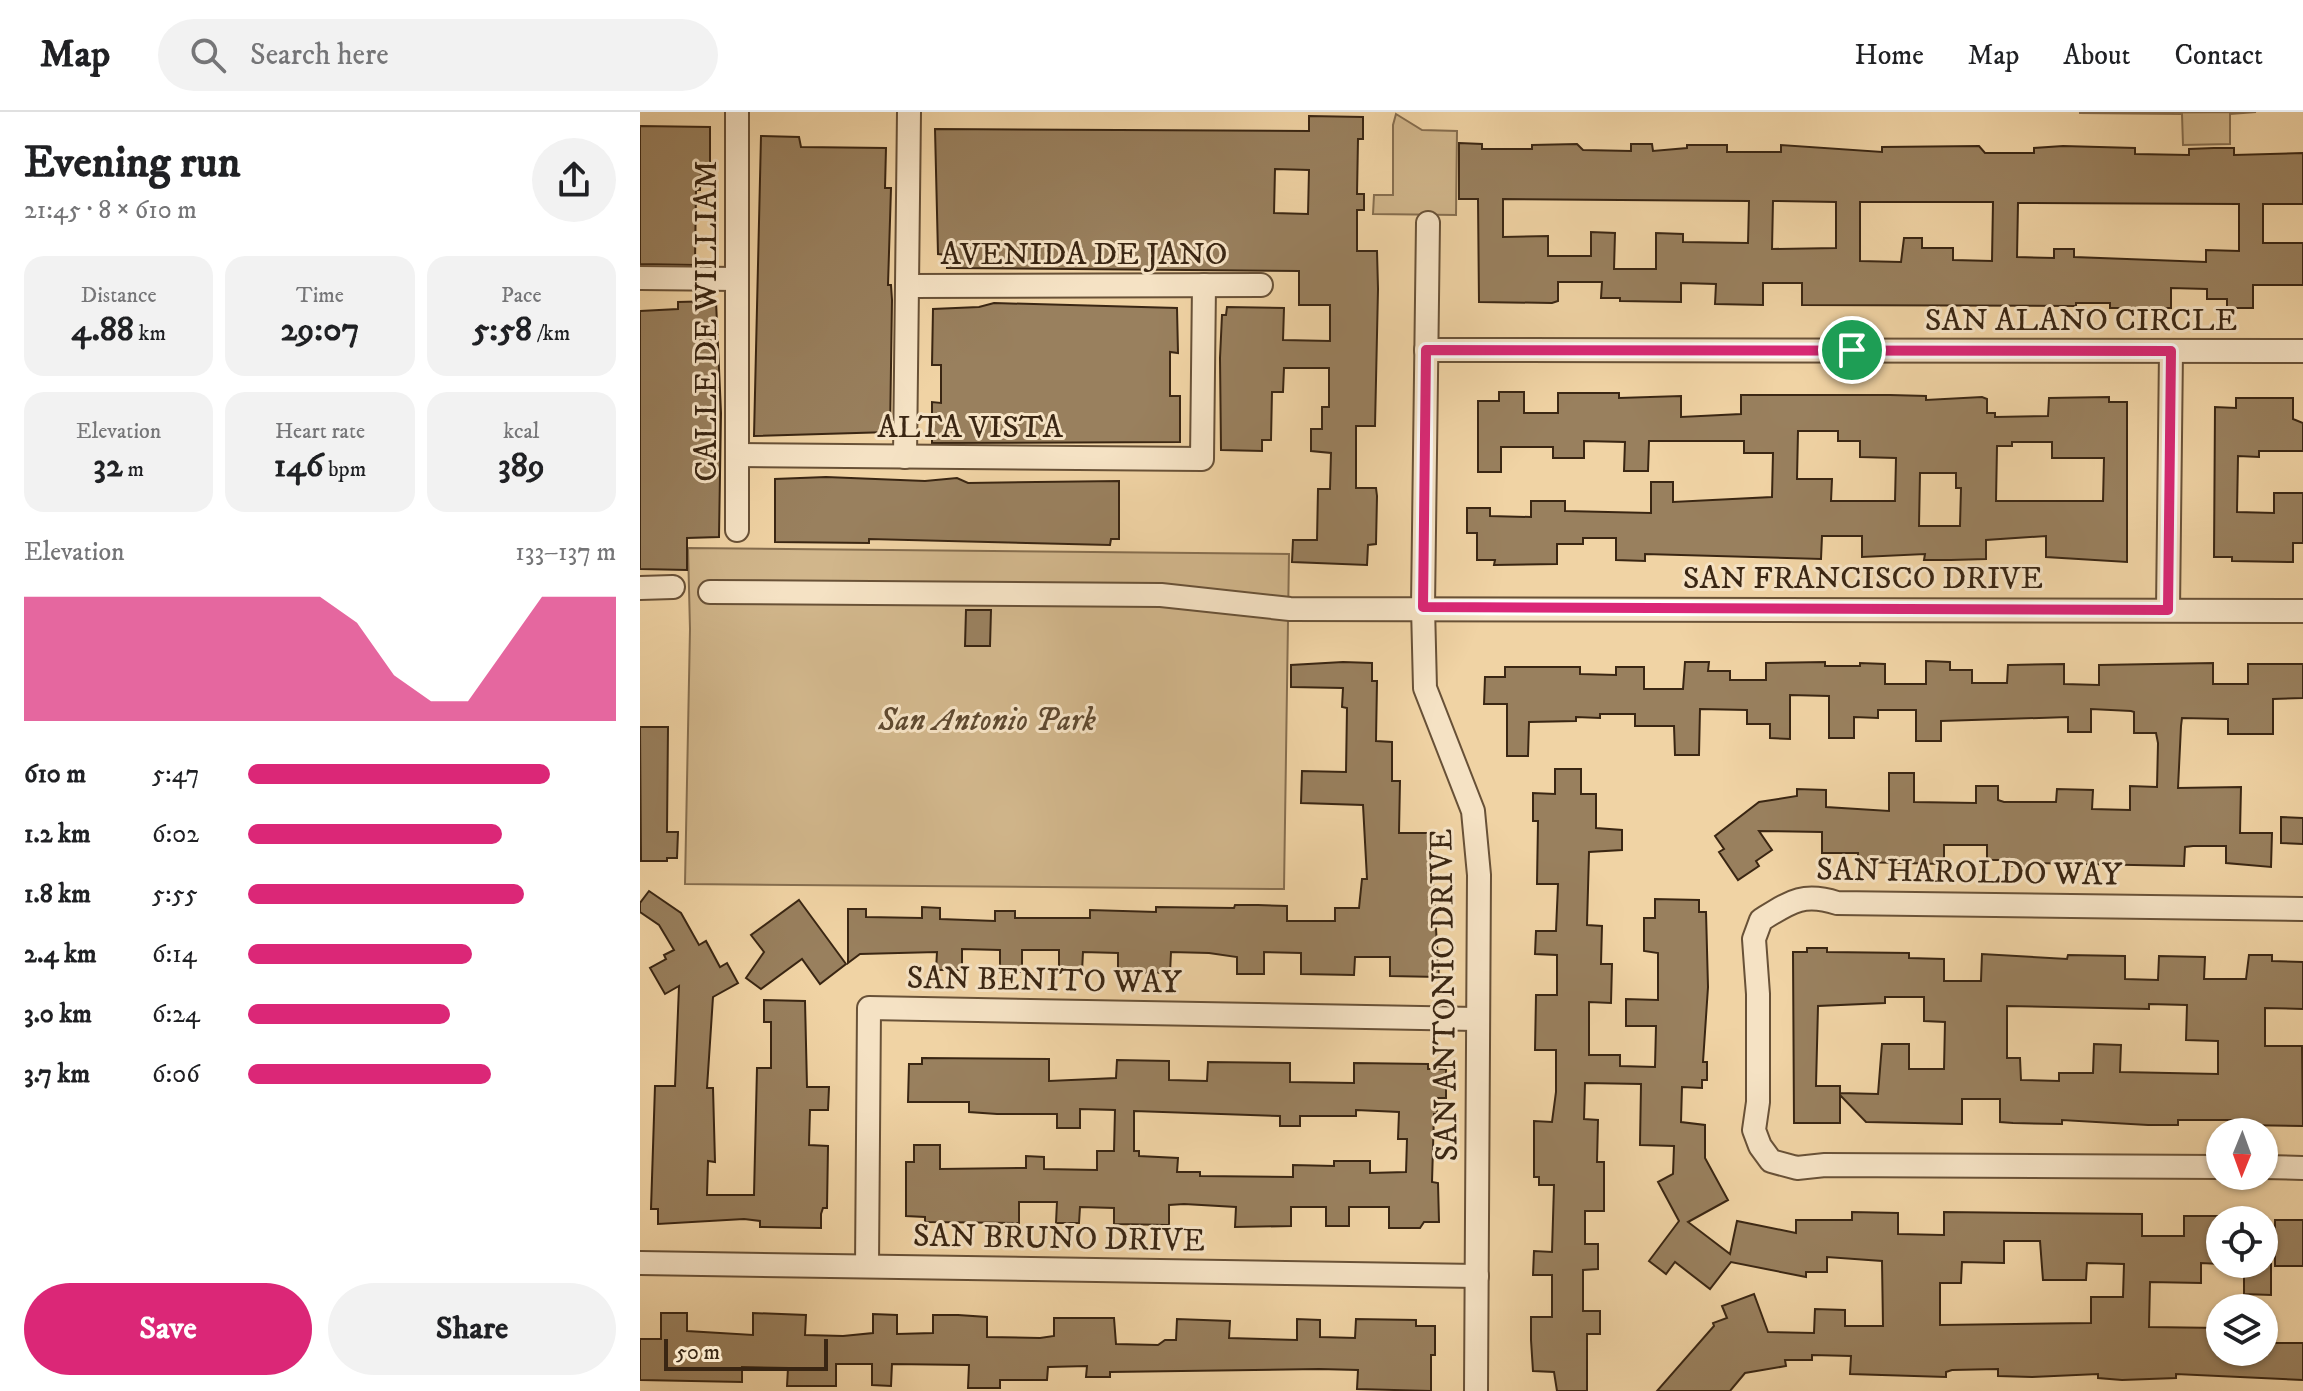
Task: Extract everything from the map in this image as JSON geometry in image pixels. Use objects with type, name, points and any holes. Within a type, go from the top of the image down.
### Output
[{"type":"street","name":"CALLE DE WILLIAM","points":[[737,112],[737,530]]},
{"type":"street","points":[[905,457],[909,112]]},
{"type":"street","name":"SAN ANTONIO DRIVE","points":[[1428,223],[1423,607],[1425,688],[1473,811],[1479,875],[1476,1391]]},
{"type":"street","points":[[640,278],[737,279]]},
{"type":"street","name":"ALTA VISTA","points":[[737,455],[1202,459],[1204,285]]},
{"type":"street","name":"AVENIDA DE JANO","points":[[907,286],[1261,285]]},
{"type":"street","name":"SAN ALANO CIRCLE","points":[[1426,350],[2303,351]]},
{"type":"street","points":[[2168,610],[2171,351]]},
{"type":"street","points":[[640,588],[673,587]]},
{"type":"street","name":"SAN FRANCISCO DRIVE","points":[[710,592],[1161,595],[1290,609],[2303,611]]},
{"type":"street","name":"SAN HAROLDO WAY","points":[[2206,1167],[1825,1165],[1797,1168],[1771,1161],[1760,1146],[1754,1130],[1758,1056],[1754,939],[1761,920],[1790,903],[1814,896],[1837,903],[2303,909]]},
{"type":"street","name":"SAN BENITO WAY","points":[[867,1266],[869,1008],[1476,1019]]},
{"type":"street","points":[[2278,1167],[2303,1168]]},
{"type":"street","name":"SAN BRUNO DRIVE","points":[[640,1263],[1477,1276]]},
{"type":"green space","points":[[2256,112],[2230,114],[2230,144],[2183,145],[2182,114],[2079,113]]},
{"type":"green space","points":[[1396,114],[1422,130],[1457,131],[1456,215],[1373,214],[1374,195],[1393,195],[1393,125]]},
{"type":"green space","name":"San Antonio Park","points":[[688,548],[1289,554],[1284,889],[685,884],[690,629]]},
{"type":"building","points":[[1309,116],[1363,117],[1363,139],[1358,139],[1357,194],[1364,194],[1364,210],[1357,210],[1357,251],[1377,251],[1378,289],[1375,426],[1356,426],[1356,488],[1376,488],[1377,496],[1376,544],[1368,545],[1367,565],[1292,562],[1293,540],[1317,540],[1318,489],[1330,489],[1331,453],[1311,451],[1311,429],[1322,429],[1322,407],[1329,407],[1329,368],[1284,368],[1283,392],[1272,392],[1271,440],[1262,440],[1262,451],[1221,450],[1220,358],[1222,315],[1226,315],[1227,307],[1284,308],[1283,340],[1330,341],[1330,305],[1299,305],[1299,271],[947,268],[947,255],[938,254],[935,129],[1309,131]],"holes":[[[1275,169],[1309,170],[1308,214],[1274,213]]]},
{"type":"building","points":[[640,126],[710,127],[710,168],[701,168],[700,190],[696,190],[695,265],[640,264]]},
{"type":"building","points":[[761,136],[799,137],[801,147],[886,148],[885,188],[891,188],[888,285],[891,285],[892,300],[890,432],[754,436]]},
{"type":"building","points":[[1459,143],[1482,144],[1482,149],[1532,149],[1532,145],[1577,144],[1583,150],[1631,151],[1631,144],[1652,144],[1653,151],[1687,148],[1687,145],[1727,145],[1727,152],[1781,152],[1781,145],[1882,152],[1882,147],[1979,146],[1985,153],[2034,153],[2034,148],[2063,146],[2135,148],[2135,154],[2189,155],[2189,149],[2214,148],[2234,148],[2234,155],[2303,153],[2303,204],[2263,204],[2263,243],[2303,243],[2303,285],[2253,285],[2253,308],[2227,308],[2227,299],[2207,299],[2207,289],[2171,288],[2171,308],[2110,308],[2110,303],[2076,303],[2076,306],[1802,305],[1802,283],[1763,283],[1763,305],[1715,304],[1716,284],[1681,283],[1681,302],[1620,301],[1620,298],[1601,298],[1602,282],[1558,282],[1558,301],[1552,303],[1479,302],[1478,199],[1459,199]],"holes":[[[1503,199],[1749,201],[1748,243],[1683,242],[1683,234],[1656,233],[1656,269],[1614,269],[1615,233],[1591,232],[1591,256],[1548,256],[1548,236],[1503,237]],[[1773,201],[1836,202],[1836,248],[1772,249]],[[1860,202],[1993,202],[1992,261],[1953,260],[1953,248],[1922,248],[1922,238],[1904,238],[1901,262],[1860,261]],[[2018,203],[2239,204],[2239,251],[2206,250],[2206,262],[2074,257],[2074,249],[2054,249],[2054,258],[2017,257]]]},
{"type":"building","points":[[716,301],[721,413],[719,537],[687,538],[687,570],[640,569],[640,311],[678,309],[678,302]]},
{"type":"building","points":[[994,303],[1177,308],[1178,353],[1170,352],[1170,396],[1180,396],[1180,442],[932,443],[932,402],[941,403],[941,365],[932,365],[933,309],[979,307]]},
{"type":"building","points":[[1499,392],[1524,392],[1524,413],[1558,413],[1558,393],[1619,393],[1619,398],[1681,396],[1681,417],[1741,414],[1741,395],[1890,395],[1926,396],[1926,400],[1982,397],[1987,399],[1987,413],[1995,413],[1995,417],[2048,416],[2049,398],[2109,397],[2109,402],[2127,402],[2127,562],[2046,557],[2046,536],[1986,540],[1986,559],[1924,560],[1925,554],[1862,557],[1862,536],[1822,536],[1821,559],[1645,554],[1645,561],[1616,560],[1616,538],[1583,538],[1583,544],[1557,544],[1557,564],[1494,565],[1495,560],[1477,560],[1477,533],[1467,533],[1467,508],[1490,508],[1490,516],[1531,517],[1531,501],[1565,501],[1565,511],[1651,513],[1651,482],[1673,482],[1673,502],[1772,497],[1773,453],[1744,453],[1744,441],[1649,441],[1648,471],[1624,471],[1625,442],[1584,441],[1584,458],[1553,458],[1553,447],[1501,447],[1501,472],[1478,472],[1478,401],[1499,401]],"holes":[[[1798,431],[1838,431],[1838,441],[1860,441],[1860,457],[1896,458],[1895,501],[1831,501],[1832,479],[1797,479]],[[2012,442],[2052,442],[2052,458],[2104,458],[2103,501],[1996,501],[1997,446],[2012,446]],[[1920,473],[1956,473],[1956,488],[1961,488],[1960,526],[1919,526]]]},
{"type":"building","points":[[2236,398],[2293,398],[2293,419],[2303,423],[2303,451],[2259,451],[2259,457],[2238,456],[2237,512],[2274,513],[2274,493],[2303,493],[2303,543],[2293,543],[2293,562],[2232,561],[2232,557],[2214,557],[2215,407],[2236,408]]},
{"type":"building","points":[[826,477],[925,481],[957,478],[968,483],[1119,481],[1119,539],[1111,539],[1110,545],[869,539],[869,543],[775,542],[775,479]]},
{"type":"building","points":[[966,610],[991,610],[990,646],[965,646]]},
{"type":"building","points":[[1926,661],[1950,662],[1950,670],[1972,670],[1972,683],[2007,683],[2008,665],[2064,664],[2064,684],[2099,685],[2099,665],[2213,663],[2213,684],[2248,684],[2248,664],[2303,664],[2303,698],[2273,699],[2273,734],[2228,734],[2228,719],[2182,718],[2178,788],[2241,787],[2240,833],[2272,833],[2271,867],[2226,863],[2226,846],[2185,847],[2184,866],[2031,863],[2031,866],[2004,866],[2004,860],[1987,860],[1987,845],[1944,845],[1944,864],[1858,862],[1858,853],[1822,853],[1822,832],[1759,831],[1772,850],[1756,861],[1759,866],[1738,880],[1719,852],[1724,849],[1715,836],[1759,802],[1797,796],[1797,789],[1826,790],[1826,807],[1889,811],[1889,773],[1914,773],[1914,802],[1976,803],[1976,786],[1998,786],[1998,800],[2004,802],[2056,802],[2057,789],[2093,790],[2092,809],[2130,810],[2130,786],[2157,787],[2158,743],[2156,733],[2134,733],[2134,712],[2131,711],[2091,709],[2091,732],[2068,732],[2068,717],[1941,721],[1941,741],[1916,741],[1916,710],[1878,710],[1878,718],[1854,717],[1854,738],[1829,738],[1829,696],[1790,695],[1790,739],[1770,738],[1770,724],[1747,724],[1747,710],[1700,709],[1699,755],[1675,755],[1674,726],[1635,726],[1635,714],[1600,714],[1600,718],[1576,717],[1576,721],[1529,722],[1528,756],[1507,756],[1507,704],[1484,704],[1485,677],[1505,677],[1505,667],[1580,667],[1580,674],[1616,675],[1616,667],[1644,667],[1644,689],[1683,689],[1685,662],[1709,662],[1708,671],[1730,671],[1730,680],[1766,680],[1766,663],[1825,662],[1825,666],[1885,664],[1885,684],[1926,684]]},
{"type":"building","points":[[1372,663],[1372,681],[1377,681],[1376,741],[1392,742],[1392,781],[1400,781],[1399,833],[1430,833],[1439,977],[1390,976],[1390,957],[1355,957],[1354,975],[1301,974],[1301,953],[1264,952],[1264,974],[1237,974],[1237,957],[1209,953],[1171,952],[1170,973],[1118,972],[1118,953],[1083,952],[1082,972],[1059,972],[1059,950],[1022,950],[1022,972],[1000,972],[1000,950],[962,949],[962,970],[936,970],[937,952],[860,954],[848,963],[848,909],[866,909],[866,917],[922,918],[922,907],[940,908],[940,919],[995,921],[995,911],[1015,911],[1015,918],[1090,918],[1090,910],[1156,912],[1156,907],[1234,908],[1235,905],[1258,905],[1287,906],[1287,921],[1335,921],[1335,908],[1359,908],[1362,879],[1367,879],[1363,805],[1301,803],[1302,771],[1346,772],[1347,708],[1342,707],[1343,688],[1291,687],[1291,665]]},
{"type":"building","points":[[640,727],[668,727],[667,832],[678,832],[677,858],[667,858],[667,861],[641,861]]},
{"type":"building","points":[[1555,769],[1581,769],[1581,794],[1596,794],[1596,828],[1622,830],[1622,850],[1589,852],[1587,925],[1602,926],[1601,964],[1612,964],[1611,1003],[1589,1002],[1589,1055],[1620,1055],[1620,1066],[1655,1067],[1656,1026],[1626,1026],[1626,999],[1658,1000],[1658,953],[1644,951],[1644,918],[1655,918],[1655,899],[1699,900],[1699,912],[1706,912],[1708,987],[1703,1062],[1707,1062],[1707,1080],[1702,1080],[1702,1088],[1682,1087],[1681,1122],[1705,1125],[1705,1158],[1728,1200],[1688,1222],[1730,1254],[1737,1221],[1796,1233],[1796,1220],[1852,1220],[1852,1212],[1898,1213],[1898,1234],[1944,1235],[1944,1212],[2142,1214],[2142,1236],[2184,1236],[2184,1216],[2206,1216],[2206,1263],[2201,1263],[2201,1283],[2150,1282],[2149,1327],[2206,1328],[2206,1366],[2278,1366],[2278,1343],[2303,1343],[2303,1380],[2176,1374],[2176,1378],[2122,1380],[2098,1378],[2098,1374],[1998,1376],[1998,1369],[1952,1370],[1946,1372],[1946,1377],[1850,1374],[1851,1356],[1812,1355],[1812,1360],[1785,1360],[1786,1366],[1745,1373],[1730,1391],[1657,1391],[1714,1326],[1713,1323],[1727,1318],[1722,1306],[1754,1294],[1768,1332],[1814,1333],[1815,1309],[1845,1310],[1845,1326],[1883,1326],[1882,1261],[1827,1257],[1827,1272],[1806,1272],[1806,1277],[1731,1262],[1710,1289],[1675,1262],[1666,1274],[1649,1261],[1679,1221],[1658,1182],[1673,1174],[1674,1146],[1640,1145],[1641,1084],[1585,1083],[1584,1119],[1598,1120],[1597,1162],[1604,1162],[1604,1211],[1585,1211],[1585,1244],[1598,1244],[1598,1269],[1583,1270],[1583,1311],[1600,1311],[1600,1334],[1587,1334],[1587,1391],[1557,1391],[1554,1372],[1533,1371],[1531,1340],[1531,1317],[1552,1317],[1552,1275],[1533,1275],[1534,1251],[1552,1252],[1554,1185],[1539,1185],[1539,1177],[1534,1177],[1534,1121],[1552,1122],[1556,1050],[1535,1050],[1536,995],[1557,995],[1557,955],[1535,954],[1536,931],[1556,931],[1558,884],[1537,884],[1538,821],[1533,821],[1533,793],[1555,794]],"holes":[[[2004,1241],[2040,1241],[2043,1280],[2086,1280],[2087,1263],[2124,1264],[2123,1297],[2091,1297],[2091,1323],[1940,1325],[1940,1283],[1961,1283],[1962,1262],[2004,1263]]]},
{"type":"building","points":[[2281,817],[2303,818],[2303,844],[2281,843]]},
{"type":"building","points":[[649,891],[681,913],[699,945],[706,941],[720,967],[727,963],[738,983],[713,997],[707,1088],[713,1088],[715,1162],[708,1161],[707,1195],[754,1195],[757,1068],[771,1068],[771,1022],[764,1022],[764,1000],[805,1001],[807,1087],[829,1087],[828,1110],[810,1110],[809,1145],[828,1146],[827,1208],[823,1208],[821,1214],[821,1228],[760,1227],[760,1221],[744,1219],[658,1224],[658,1209],[651,1209],[655,1086],[675,1086],[679,986],[665,994],[650,968],[674,950],[659,925],[640,912],[640,903]]},
{"type":"building","points":[[799,900],[846,964],[820,984],[802,959],[761,989],[746,978],[764,952],[751,935]]},
{"type":"building","points":[[1827,948],[1827,952],[1909,953],[1909,958],[1944,959],[1944,981],[1981,981],[1982,954],[2067,959],[2068,955],[2125,956],[2125,979],[2158,980],[2159,956],[2205,957],[2204,979],[2246,979],[2249,955],[2272,955],[2272,961],[2303,962],[2303,1009],[2265,1008],[2265,1046],[2302,1046],[2303,1126],[2278,1126],[2278,1118],[2206,1118],[2178,1120],[2178,1125],[2062,1120],[2062,1124],[2000,1122],[2000,1099],[1962,1099],[1962,1124],[1866,1122],[1840,1095],[1840,1123],[1794,1123],[1793,952]],"holes":[[[1885,997],[1924,997],[1924,1021],[1945,1022],[1944,1069],[1909,1069],[1909,1044],[1882,1044],[1878,1094],[1840,1093],[1840,1086],[1816,1086],[1818,1006],[1885,1003]],[[2149,1004],[2187,1005],[2186,1040],[2218,1041],[2218,1074],[2120,1072],[2121,1045],[2094,1044],[2093,1073],[2059,1073],[2059,1081],[2021,1080],[2020,1058],[2007,1058],[2007,1006],[2149,1009]]]},
{"type":"building","points":[[922,1058],[1049,1059],[1049,1081],[1116,1078],[1117,1060],[1169,1061],[1169,1080],[1207,1081],[1208,1062],[1290,1063],[1290,1082],[1354,1083],[1354,1063],[1428,1064],[1428,1069],[1446,1069],[1446,1098],[1437,1098],[1437,1114],[1434,1114],[1432,1182],[1438,1183],[1439,1222],[1424,1222],[1420,1228],[1389,1228],[1389,1207],[1349,1207],[1349,1226],[1326,1226],[1326,1207],[1291,1207],[1291,1226],[1235,1227],[1236,1207],[1184,1204],[1169,1205],[1169,1225],[1114,1224],[1114,1208],[1080,1207],[1079,1223],[1056,1223],[1057,1202],[1019,1202],[1019,1223],[925,1222],[925,1217],[906,1216],[906,1162],[914,1162],[914,1145],[940,1145],[940,1169],[1026,1168],[1026,1156],[1044,1157],[1044,1169],[1097,1170],[1097,1151],[1114,1151],[1115,1110],[1080,1109],[1080,1128],[1057,1128],[1057,1114],[969,1112],[969,1102],[908,1102],[909,1064],[922,1064]],"holes":[[[1356,1110],[1399,1112],[1398,1139],[1407,1139],[1406,1172],[1370,1173],[1370,1161],[1334,1161],[1334,1166],[1293,1165],[1293,1177],[1200,1176],[1200,1172],[1177,1172],[1178,1158],[1139,1156],[1139,1151],[1134,1151],[1134,1111],[1280,1116],[1280,1126],[1300,1126],[1300,1116],[1356,1116]]]},
{"type":"building","points":[[2278,1220],[2303,1220],[2303,1266],[2278,1266]]},
{"type":"building","points":[[2244,1278],[2271,1278],[2271,1294],[2244,1294]]},
{"type":"building","points":[[661,1313],[687,1313],[687,1331],[753,1335],[753,1313],[806,1315],[805,1335],[843,1336],[873,1333],[873,1314],[897,1315],[897,1334],[933,1333],[933,1315],[958,1315],[987,1317],[987,1337],[1040,1338],[1054,1336],[1054,1318],[1114,1318],[1116,1344],[1158,1345],[1165,1340],[1176,1340],[1177,1319],[1230,1321],[1229,1338],[1297,1340],[1297,1319],[1320,1320],[1320,1337],[1355,1338],[1356,1319],[1416,1320],[1416,1326],[1435,1326],[1435,1355],[1431,1355],[1431,1391],[1357,1389],[1358,1370],[1319,1369],[1110,1372],[1110,1377],[1086,1377],[1087,1366],[1048,1367],[1047,1380],[1000,1380],[1000,1388],[968,1388],[969,1365],[892,1364],[891,1386],[872,1385],[872,1364],[836,1364],[836,1386],[787,1386],[788,1368],[742,1367],[742,1382],[640,1380],[640,1339],[661,1339]]},
{"type":"route","points":[[1426,350],[1852,350],[2171,351],[2168,610],[1423,607],[1426,350]]}]
